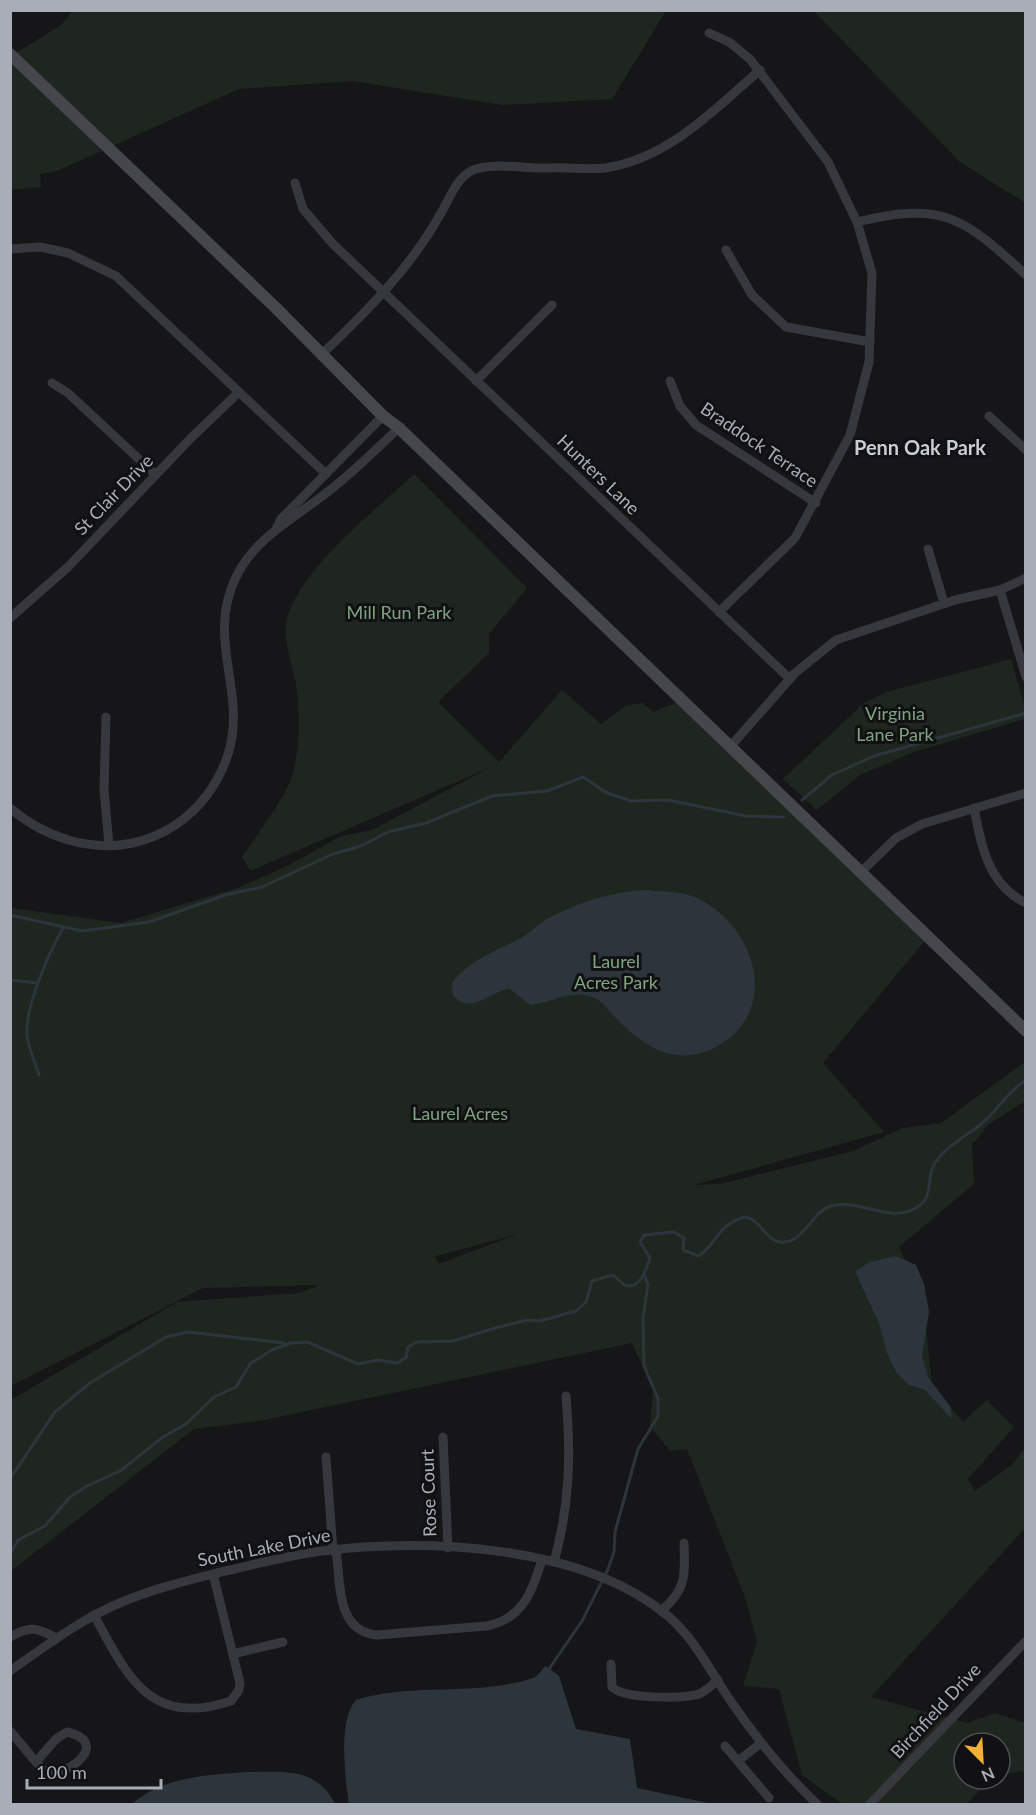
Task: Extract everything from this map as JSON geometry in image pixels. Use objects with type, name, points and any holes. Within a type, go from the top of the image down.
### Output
[{"type":"main road","points":[[10,54],[275,307],[383,416],[399,428],[1026,1031]]},
{"type":"street","points":[[709,33],[736,46],[760,70],[828,162],[857,222],[872,273],[869,362],[850,435],[816,503],[795,538],[719,612]]},
{"type":"street","points":[[321,355],[385,292],[419,251],[458,182],[474,170],[494,167],[604,168],[633,161],[664,148],[760,70]]},
{"type":"street","name":"Hunters Lane","points":[[295,183],[303,209],[317,227],[790,679]]},
{"type":"street","points":[[857,222],[908,211],[943,216],[967,226],[1026,275]]},
{"type":"street","points":[[10,249],[40,247],[68,252],[106,268],[127,284],[326,474]]},
{"type":"street","points":[[726,250],[752,295],[786,327],[870,342]]},
{"type":"street","points":[[476,381],[552,305]]},
{"type":"street","name":"Braddock Terrace","points":[[670,381],[686,416],[700,429],[816,503]]},
{"type":"street","points":[[52,383],[68,393],[156,476]]},
{"type":"street","name":"St Clair Drive","points":[[10,618],[68,567],[239,392]]},
{"type":"street","points":[[276,529],[281,519],[383,416]]},
{"type":"street","points":[[989,416],[1026,450]]},
{"type":"street","points":[[10,808],[25,819],[64,839],[83,844],[109,846],[131,843],[157,835],[182,821],[203,800],[219,776],[230,749],[235,719],[224,638],[227,600],[250,553],[276,529],[337,485],[399,428]]},
{"type":"street","points":[[928,549],[944,603]]},
{"type":"street","points":[[730,747],[790,679],[815,655],[836,640],[944,603],[1000,590],[1026,578]]},
{"type":"street","points":[[1000,590],[1026,678]]},
{"type":"street","points":[[106,717],[104,790],[109,846]]},
{"type":"street","points":[[861,872],[904,833],[932,820],[1026,793]]},
{"type":"street","points":[[974,808],[986,861],[992,873],[1004,890],[1026,903]]},
{"type":"street","points":[[554,1562],[563,1528],[569,1487],[566,1396]]},
{"type":"street","name":"Rose Court","points":[[443,1437],[448,1548]]},
{"type":"street","points":[[326,1457],[335,1550],[346,1615],[360,1632],[377,1635],[486,1626],[504,1621],[512,1617],[528,1600],[542,1560]]},
{"type":"street","points":[[661,1611],[673,1601],[681,1588],[684,1573],[684,1543]]},
{"type":"street","name":"South Lake Drive","points":[[10,1671],[56,1638],[94,1615],[142,1594],[213,1574],[296,1556],[335,1550],[393,1547],[448,1548],[542,1560],[589,1572],[616,1583],[661,1611],[684,1632],[761,1743],[818,1804]]},
{"type":"street","points":[[94,1615],[130,1679],[144,1693],[170,1705],[207,1707],[231,1701],[239,1690],[240,1683],[213,1574]]},
{"type":"street","points":[[10,1638],[31,1628],[39,1628],[56,1638]]},
{"type":"street","name":"Birchfield Drive","points":[[870,1804],[1026,1641]]},
{"type":"street","points":[[233,1654],[283,1642]]},
{"type":"street","points":[[611,1664],[612,1687],[623,1694],[693,1695],[706,1690],[718,1680]]},
{"type":"street","points":[[10,1731],[36,1762],[46,1773],[54,1774],[79,1762],[86,1754],[86,1744],[79,1735],[67,1732],[56,1739],[36,1762]]},
{"type":"street","points":[[738,1761],[761,1743]]},
{"type":"street","points":[[725,1746],[769,1798]]},
{"type":"green space","points":[[73,11],[666,11],[612,99],[502,105],[353,81],[239,89],[57,171],[40,174],[41,187],[11,190],[11,56],[61,25]]},
{"type":"green space","points":[[814,11],[1025,11],[1025,203],[960,162]]},
{"type":"green space","points":[[414,474],[527,588],[489,634],[489,653],[438,702],[499,762],[562,690],[601,724],[627,705],[643,703],[653,712],[682,700],[929,936],[823,1063],[884,1132],[694,1185],[720,1184],[853,1151],[903,1128],[941,1123],[1025,1062],[1025,1101],[988,1125],[972,1145],[974,1184],[899,1247],[923,1298],[932,1384],[963,1422],[987,1400],[1014,1427],[968,1479],[975,1491],[1013,1464],[1025,1447],[1025,1528],[871,1697],[967,1723],[995,1713],[1025,1723],[1025,1773],[1021,1771],[1012,1773],[1012,1731],[952,1731],[952,1791],[979,1791],[967,1804],[842,1804],[802,1775],[779,1689],[743,1686],[757,1642],[746,1600],[687,1449],[670,1451],[650,1426],[653,1389],[632,1343],[259,1421],[194,1429],[11,1571],[11,1400],[177,1302],[300,1293],[319,1285],[203,1288],[11,1386],[11,908],[121,923],[240,887],[289,865],[341,836],[372,830],[489,768],[250,871],[242,857],[288,787],[297,756],[299,732],[296,684],[286,639],[289,612],[298,593],[311,575],[362,521]],"holes":[[[518,1234],[439,1264],[436,1256]]]},
{"type":"green space","name":"Virginia Lane Park","points":[[1011,659],[1025,708],[1025,719],[914,752],[860,775],[817,810],[783,779],[864,703],[887,692]]},
{"type":"shaded area","points":[[648,890],[679,893],[697,898],[717,911],[734,928],[746,948],[753,969],[755,991],[749,1012],[737,1031],[716,1047],[687,1055],[674,1055],[661,1051],[638,1038],[599,1001],[584,995],[568,995],[530,1005],[510,989],[473,1003],[460,1001],[453,995],[452,983],[466,968],[521,938],[547,919],[596,898]]},
{"type":"shaded area","points":[[896,1256],[916,1265],[924,1284],[929,1312],[922,1356],[928,1377],[950,1406],[952,1419],[925,1390],[909,1385],[896,1372],[887,1353],[879,1323],[857,1276],[856,1271],[870,1262]]},
{"type":"shaded area","points":[[546,1666],[559,1676],[576,1729],[630,1739],[637,1788],[713,1804],[349,1804],[344,1750],[345,1735],[350,1709],[356,1700],[400,1692],[512,1684],[533,1678]]},
{"type":"shaded area","points":[[287,1772],[309,1778],[319,1783],[328,1792],[335,1804],[132,1804],[172,1782],[202,1776]]},
{"type":"waterway","points":[[802,800],[832,775],[874,756],[1026,713]]},
{"type":"waterway","points":[[10,915],[82,931],[149,922],[225,895],[262,887],[333,854],[361,846],[388,832],[426,823],[492,796],[547,791],[583,777],[605,792],[631,801],[668,800],[746,816],[784,817]]},
{"type":"waterway","points":[[39,1075],[29,1045],[27,1023],[39,980],[63,928]]},
{"type":"waterway","points":[[10,980],[38,983]]},
{"type":"waterway","points":[[10,1554],[18,1540],[45,1526],[70,1497],[87,1486],[120,1471],[163,1437],[186,1424],[214,1397],[236,1387],[250,1364],[272,1350],[291,1343],[307,1342],[358,1364],[378,1360],[397,1363],[406,1358],[408,1347],[417,1342],[453,1341],[527,1320],[540,1321],[576,1311],[586,1302],[592,1281],[613,1275],[625,1285],[635,1285],[642,1277],[650,1258],[640,1242],[644,1235],[674,1232],[684,1238],[683,1250],[698,1256],[709,1247],[721,1231],[744,1217],[754,1221],[775,1240],[788,1242],[801,1234],[824,1209],[831,1206],[852,1205],[893,1213],[912,1210],[925,1200],[932,1169],[939,1157],[980,1125],[1013,1090],[1026,1080]]},
{"type":"waterway","points":[[549,1669],[582,1621],[608,1569],[614,1552],[615,1532],[638,1449],[658,1416],[658,1399],[644,1366],[643,1318],[648,1285],[644,1274]]},
{"type":"waterway","points":[[10,1479],[55,1412],[90,1383],[166,1337],[188,1332],[284,1343]]},
{"type":"district","name":"Penn Oak Park","points":[[920,448]]},
{"type":"park label","name":"Mill Run Park","points":[[399,613]]},
{"type":"park label","name":"Laurel Acres Park","points":[[616,972]]},
{"type":"park label","name":"Laurel Acres","points":[[460,1114]]}]
